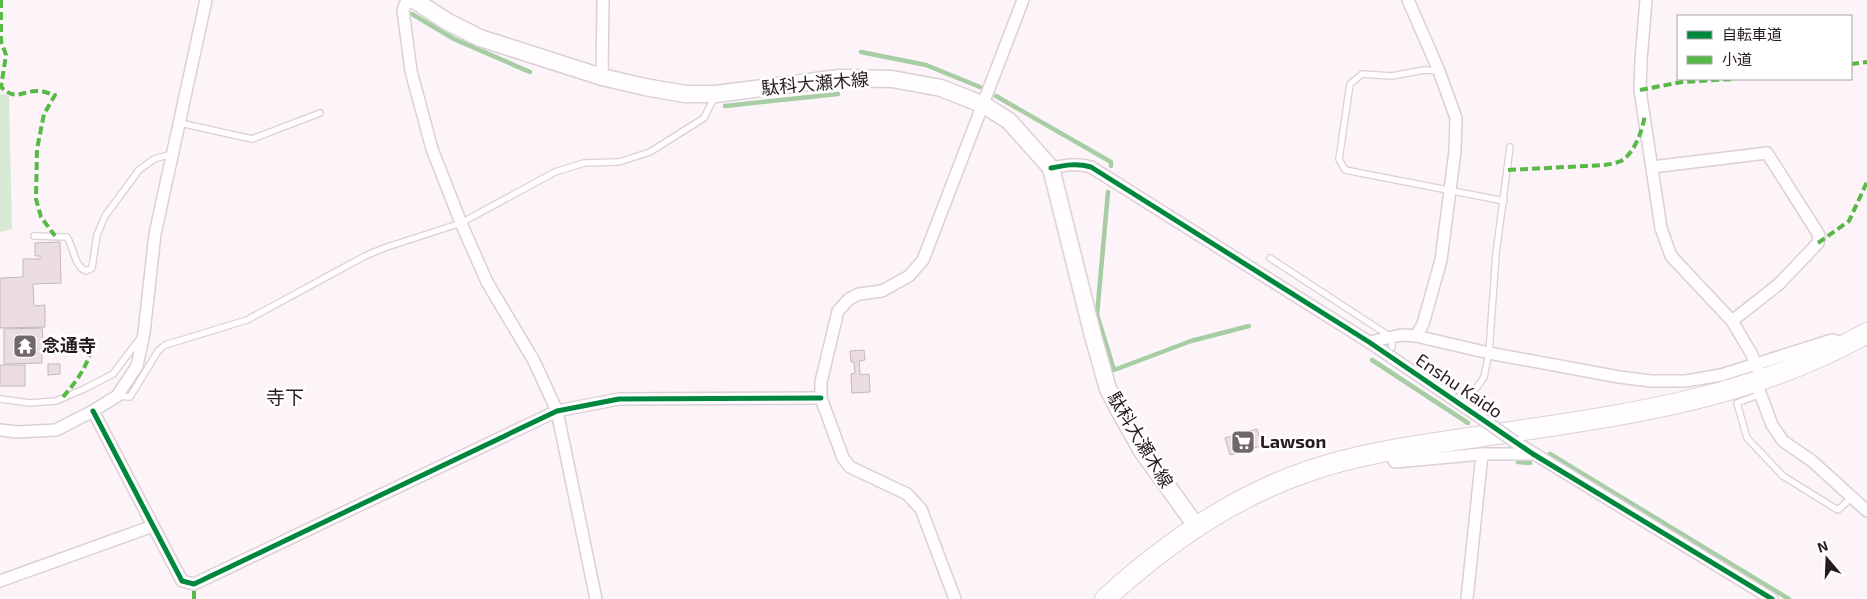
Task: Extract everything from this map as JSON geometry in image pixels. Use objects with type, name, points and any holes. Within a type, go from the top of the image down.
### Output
[{"type":"highway","points":[[1105,599],[1150,560],[1231,504],[1278,483],[1346,459],[1388,450],[1627,414],[1718,394],[1806,364],[1849,344],[1867,333]]},
{"type":"main road","name":"駄科大瀬木線","points":[[414,0],[448,22],[480,38],[602,77],[685,94],[716,94],[839,78],[892,79],[941,88],[984,105],[1009,121],[1052,168],[1093,336],[1108,389],[1142,451],[1197,527]]},
{"type":"street","points":[[0,430],[16,432],[56,430],[93,412],[117,396],[137,366],[144,333],[155,234],[206,0]]},
{"type":"street","points":[[407,0],[403,10],[411,71],[432,149],[487,282],[534,362],[556,412],[596,599]]},
{"type":"street","points":[[602,77],[603,0]]},
{"type":"street","points":[[955,599],[921,509],[907,494],[850,467],[843,458],[821,398],[821,382],[833,324],[838,312],[849,299],[859,294],[882,291],[909,276],[923,260],[1023,0]]},
{"type":"street","points":[[1408,0],[1439,71],[1456,118],[1455,151],[1441,260],[1422,324],[1416,336]]},
{"type":"street","points":[[1646,0],[1640,90],[1661,228],[1671,256],[1732,321],[1759,380],[1772,425],[1783,441],[1812,461],[1867,511]]},
{"type":"street","points":[[1652,166],[1767,153],[1819,235],[1818,243],[1779,284],[1732,321]]},
{"type":"street","name":"Enshu Kaido","points":[[1052,168],[1067,164],[1082,164],[1091,167],[1369,342],[1533,454],[1772,599]]},
{"type":"street","points":[[1369,342],[1392,342],[1401,335],[1416,336],[1490,353],[1619,377],[1651,381],[1686,381],[1722,375],[1759,380]]},
{"type":"street","points":[[93,412],[182,581],[194,584],[556,412],[619,399],[821,398]]},
{"type":"street","points":[[1388,450],[1395,462],[1482,454],[1533,454]]},
{"type":"street","points":[[1467,599],[1482,454]]},
{"type":"street","points":[[0,581],[153,526]]},
{"type":"lane","points":[[1439,71],[1424,70],[1392,76],[1362,74],[1350,84],[1339,159],[1345,170],[1450,192],[1504,201]]},
{"type":"lane","points":[[117,396],[130,397],[158,351],[166,345],[247,320],[384,248],[461,223],[555,172],[584,163],[619,162],[650,152],[704,118],[716,94]]},
{"type":"lane","points":[[180,123],[252,139],[320,113]]},
{"type":"lane","name":"Enshu Kaido","points":[[1473,392],[1484,377],[1490,353],[1496,254],[1510,147]]},
{"type":"lane","points":[[34,236],[67,237],[81,269],[86,271],[92,268],[97,235],[105,216],[139,170],[154,159],[172,154]]},
{"type":"lane","points":[[1270,258],[1392,342]]},
{"type":"lane","points":[[0,399],[30,403],[56,401],[84,389],[113,374],[144,333]]},
{"type":"lane","points":[[1759,380],[1737,403],[1747,438],[1783,476],[1838,510],[1852,497]]},
{"type":"green space","points":[[0,94],[9,95],[12,229],[0,232]]},
{"type":"building","points":[[60,242],[61,283],[33,284],[34,306],[45,305],[45,327],[0,328],[0,278],[23,277],[23,259],[40,259],[40,256],[35,256],[35,243]]},
{"type":"building","name":"念通寺","points":[[42,328],[43,339],[47,339],[47,353],[42,353],[42,363],[4,364],[4,329]]},
{"type":"building","points":[[55,341],[66,341],[66,351],[55,351]]},
{"type":"building","points":[[864,350],[865,360],[859,361],[860,375],[869,374],[870,392],[852,393],[851,374],[855,373],[850,351]]},
{"type":"building","points":[[48,364],[60,364],[60,374],[48,375]]},
{"type":"building","points":[[0,365],[25,365],[25,386],[0,386]]},
{"type":"building","name":"Lawson","points":[[1257,429],[1261,446],[1230,455],[1225,438]]},
{"type":"waterway","points":[[412,14],[454,39],[530,72]]},
{"type":"waterway","points":[[861,52],[926,65],[980,87]]},
{"type":"waterway","points":[[725,106],[838,94]]},
{"type":"waterway","points":[[996,96],[1111,162],[1111,166]]},
{"type":"waterway","points":[[1108,192],[1097,315],[1114,370],[1191,341],[1249,326]]},
{"type":"waterway","points":[[1372,360],[1468,423]]},
{"type":"waterway","points":[[1550,454],[1789,599]]},
{"type":"waterway","points":[[1518,462],[1530,463]]},
{"type":"marked path","points":[[1,0],[1,41],[6,55],[1,87],[16,95],[33,91],[43,91],[55,95],[44,114],[37,149],[36,199],[41,217],[55,236]]},
{"type":"marked path","points":[[1852,64],[1867,62]]},
{"type":"marked path","points":[[1640,90],[1682,82],[1717,80]]},
{"type":"marked path","points":[[1508,170],[1605,165],[1621,161],[1634,147],[1645,114]]},
{"type":"marked path","points":[[1818,243],[1849,221],[1867,182]]},
{"type":"marked path","points":[[63,397],[81,373],[88,360],[92,346]]},
{"type":"marked path","points":[[194,584],[194,599]]},
{"type":"cycle path","points":[[1051,168],[1071,165],[1091,167],[1369,342],[1533,454],[1772,599]]},
{"type":"cycle path","points":[[93,411],[182,581],[194,584],[557,411],[619,399],[821,398]]},
{"type":"place","name":"念通寺","points":[[25,346]]},
{"type":"place","name":"Lawson","points":[[1243,442]]},
{"type":"district","name":"寺下","points":[[285,397]]}]
